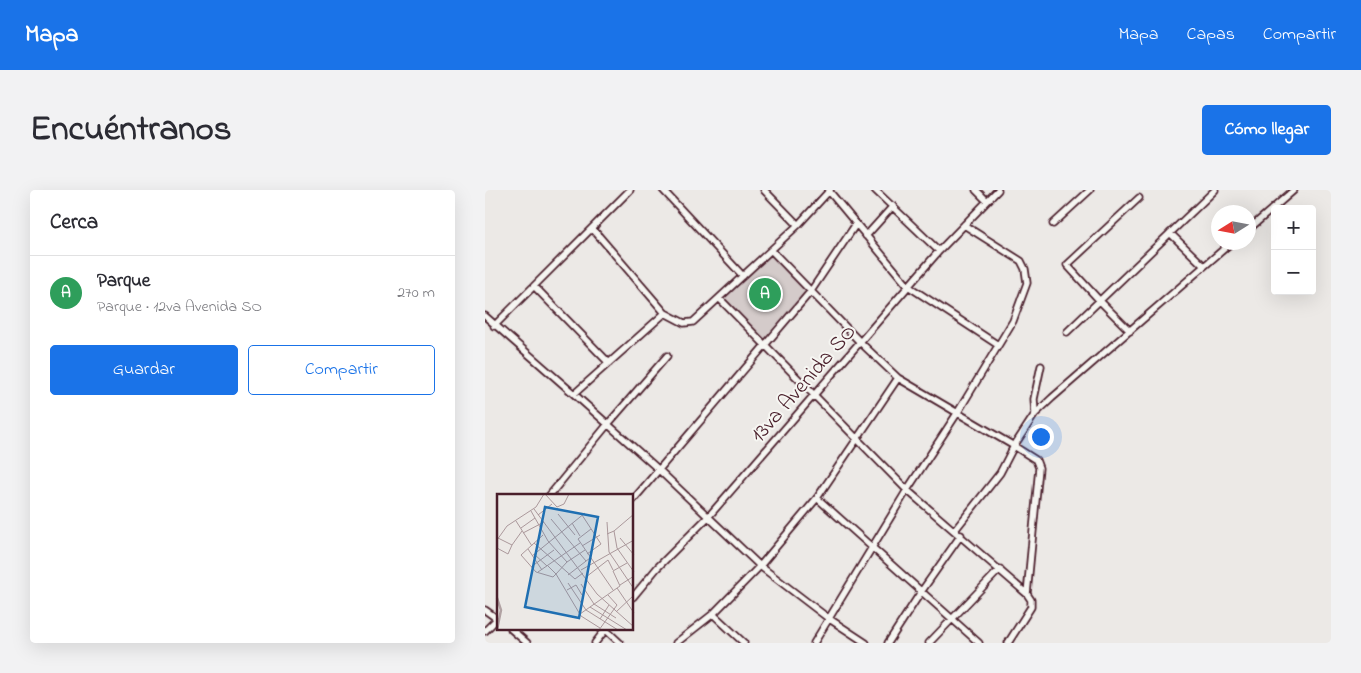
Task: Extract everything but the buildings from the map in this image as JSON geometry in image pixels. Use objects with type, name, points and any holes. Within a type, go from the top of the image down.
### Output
[{"type":"street","points":[[494,326],[630,190]]},
{"type":"street","points":[[663,190],[743,276]]},
{"type":"street","points":[[765,190],[798,225]]},
{"type":"street","points":[[592,228],[665,313],[689,324],[798,225],[829,190],[908,286],[999,345]]},
{"type":"street","points":[[875,190],[939,251]]},
{"type":"street","points":[[976,190],[987,201]]},
{"type":"street","name":"13va Avenida SO","points":[[634,596],[657,568],[709,516],[939,251],[998,190]]},
{"type":"street","points":[[1053,224],[1090,190]]},
{"type":"street","points":[[1067,332],[1215,190]]},
{"type":"street","points":[[1256,223],[1294,190]]},
{"type":"street","points":[[1130,331],[1099,301],[1068,266],[1068,263],[1139,198]]},
{"type":"street","points":[[866,236],[893,206]]},
{"type":"street","points":[[634,499],[811,291],[856,224]]},
{"type":"street","points":[[814,643],[907,490],[999,345],[1013,321],[1027,283],[1025,270],[1021,262],[964,225]]},
{"type":"street","points":[[1171,233],[1204,266]]},
{"type":"street","points":[[771,250],[860,342],[898,378],[958,412],[1035,460],[1039,468],[1027,594]]},
{"type":"street","points":[[955,530],[1000,473],[1014,446],[1035,414],[1223,250]]},
{"type":"street","points":[[534,286],[609,363]]},
{"type":"street","points":[[719,298],[907,490],[1027,594],[1031,600],[1031,607],[1008,643]]},
{"type":"street","points":[[575,394],[665,313]]},
{"type":"street","points":[[485,316],[494,326],[575,394],[658,469],[760,566],[828,618],[866,643]]},
{"type":"street","points":[[551,494],[667,356]]},
{"type":"street","points":[[1035,414],[1034,399],[1041,366]]},
{"type":"street","points":[[676,643],[713,614],[760,566],[817,498],[898,378]]},
{"type":"street","points":[[817,498],[979,643]]},
{"type":"street","points":[[889,643],[921,592],[961,536]]},
{"type":"street","points":[[929,643],[1001,570]]},
{"type":"street","points":[[485,610],[497,619]]},
{"type":"street","points":[[713,614],[744,643]]},
{"type":"street","points":[[485,631],[497,621]]},
{"type":"street","points":[[512,630],[527,643]]},
{"type":"street","points":[[595,643],[605,630]]},
{"type":"street","points":[[607,630],[619,643]]},
{"type":"shaded area","points":[[771,250],[811,291],[765,344],[719,298]]},
{"type":"place","name":"Parque","points":[[765,294]]}]
